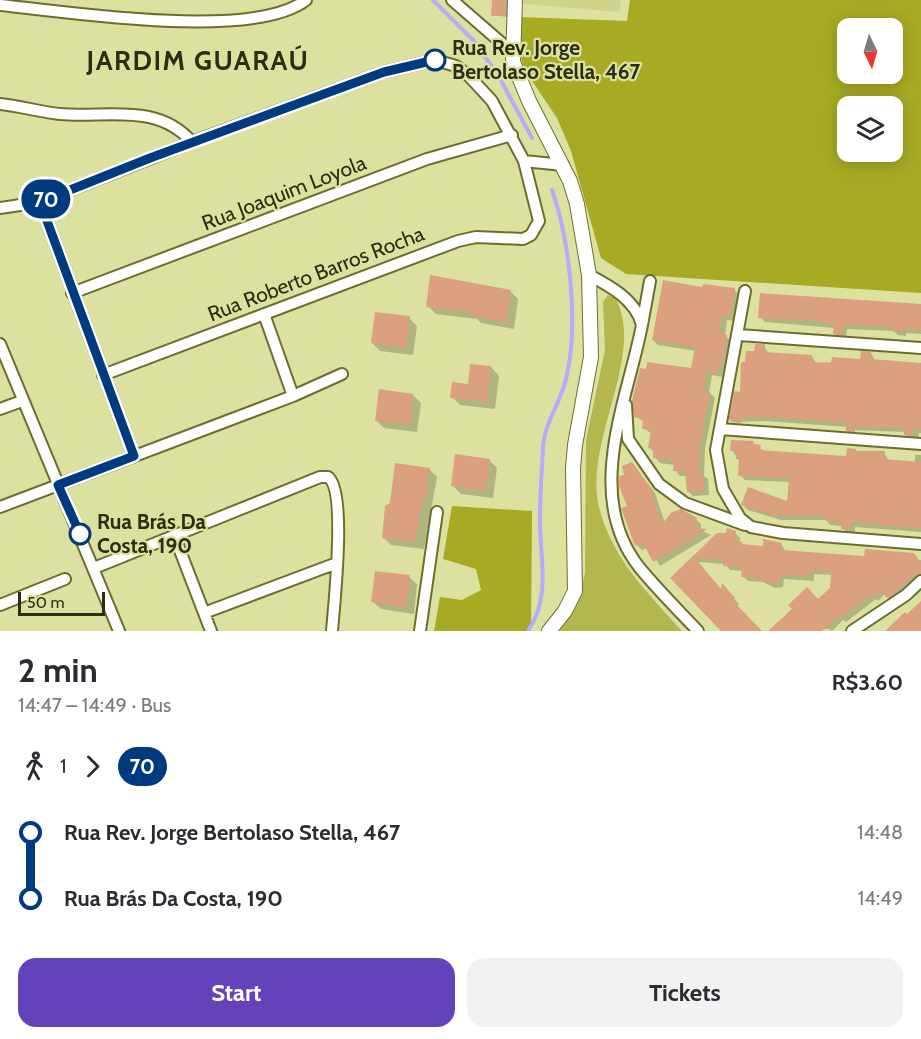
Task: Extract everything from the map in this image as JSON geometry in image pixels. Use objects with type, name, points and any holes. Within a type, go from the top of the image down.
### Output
[{"type":"street","points":[[0,5],[175,20],[221,20],[273,15],[298,6],[306,0]]},
{"type":"street","points":[[453,0],[513,53]]},
{"type":"street","points":[[515,0],[513,53],[516,72],[577,204],[589,275],[591,357],[573,468],[575,591],[565,611],[549,631]]},
{"type":"street","points":[[0,208],[40,202],[192,142],[384,72],[435,60],[456,66],[468,75],[492,101],[529,161],[557,164]]},
{"type":"street","points":[[0,104],[60,114],[134,114],[157,118],[174,126],[192,142]]},
{"type":"street","name":"Rua Joaquim Loyola","points":[[72,293],[427,159],[512,135]]},
{"type":"street","name":"Rua Roberto Barros Rocha","points":[[103,375],[458,241],[476,237],[523,239],[531,236],[539,221],[529,161]]},
{"type":"street","points":[[40,202],[134,456]]},
{"type":"street","points":[[589,275],[617,291],[630,302],[642,325]]},
{"type":"street","points":[[650,281],[626,397],[617,422],[611,481],[612,501],[618,527],[638,566],[698,631]]},
{"type":"street","points":[[745,291],[717,450],[723,489],[740,518],[751,527]]},
{"type":"street","points":[[264,314],[293,396]]},
{"type":"street","points":[[738,334],[921,348]]},
{"type":"street","points":[[0,344],[118,631]]},
{"type":"street","points":[[0,507],[293,396],[342,374]]},
{"type":"street","points":[[626,397],[628,439],[648,472],[659,484],[685,503],[751,527],[803,535],[921,544]]},
{"type":"street","points":[[0,410],[22,401]]},
{"type":"street","points":[[720,429],[921,444]]},
{"type":"street","points":[[94,568],[320,477],[328,477],[336,486],[337,563],[332,631]]},
{"type":"street","points":[[420,631],[437,512]]},
{"type":"street","points":[[174,535],[211,631]]},
{"type":"street","points":[[204,613],[337,563]]},
{"type":"street","points":[[0,605],[65,579]]},
{"type":"street","points":[[852,631],[906,595],[921,581]]},
{"type":"shaded area","points":[[524,0],[621,0],[619,12],[524,4]]},
{"type":"shaded area","points":[[630,0],[921,0],[921,293],[626,274],[601,258],[571,151],[557,118],[524,69],[518,46],[520,17],[627,21]]},
{"type":"shaded area","points":[[608,295],[615,298],[623,320],[624,345],[620,371],[599,455],[596,482],[599,507],[605,526],[622,559],[644,589],[682,631],[560,631],[579,597],[585,573],[586,440],[605,350],[603,302]]},
{"type":"shaded area","points":[[452,506],[532,511],[531,631],[434,631],[440,597],[462,600],[481,590],[476,569],[443,559]]},
{"type":"building","points":[[492,0],[505,0],[505,16],[491,16]]},
{"type":"building","points":[[430,275],[511,290],[506,322],[472,316],[472,312],[426,307]]},
{"type":"building","points":[[663,280],[702,287],[703,284],[735,288],[730,317],[722,315],[719,333],[727,335],[722,365],[719,364],[717,373],[707,371],[703,390],[710,392],[700,442],[699,473],[703,472],[705,490],[687,492],[685,471],[673,471],[674,461],[653,458],[653,449],[648,448],[651,430],[642,429],[643,419],[634,417],[632,401],[640,368],[646,369],[647,362],[691,368],[695,347],[652,340]]},
{"type":"building","points":[[760,293],[921,304],[921,330],[902,328],[902,332],[891,331],[892,327],[843,324],[842,335],[833,334],[834,324],[807,320],[758,318]]},
{"type":"building","points":[[375,312],[410,316],[406,348],[371,343]]},
{"type":"building","points":[[755,344],[765,344],[764,352],[812,355],[812,362],[831,363],[832,357],[860,359],[861,351],[871,352],[871,359],[921,363],[921,429],[914,428],[913,436],[904,435],[904,428],[896,427],[855,427],[855,432],[846,431],[846,423],[751,417],[741,418],[741,423],[732,422],[729,419],[734,391],[740,392],[741,362],[745,362],[746,351],[754,351]]},
{"type":"building","points":[[470,364],[491,366],[487,402],[450,398],[452,382],[468,384]]},
{"type":"building","points":[[379,389],[413,394],[410,425],[375,421]]},
{"type":"building","points":[[731,440],[754,441],[754,444],[761,445],[760,450],[846,456],[847,448],[856,449],[856,451],[885,451],[884,459],[921,462],[921,529],[851,522],[850,530],[841,529],[841,522],[824,520],[824,516],[775,516],[741,505],[748,487],[787,501],[789,478],[738,476],[739,459],[736,459],[736,451],[730,451]]},
{"type":"building","points":[[455,454],[490,459],[486,491],[451,486]]},
{"type":"building","points":[[632,462],[650,487],[662,524],[672,512],[681,509],[697,518],[696,528],[707,529],[653,562],[643,543],[635,546],[621,508],[627,506],[619,486],[619,476],[624,475],[622,466]]},
{"type":"building","points":[[395,463],[430,468],[426,499],[422,499],[416,542],[382,538],[385,506],[390,503]]},
{"type":"building","points":[[727,528],[736,531],[735,541],[743,542],[742,544],[763,546],[763,539],[782,543],[781,550],[864,556],[865,549],[914,553],[921,563],[921,571],[887,598],[880,590],[872,597],[870,595],[840,618],[838,616],[822,631],[768,631],[792,609],[788,605],[807,587],[818,599],[830,588],[831,571],[810,570],[809,576],[780,575],[779,582],[769,584],[769,581],[760,581],[760,578],[741,577],[742,567],[723,566],[724,560],[695,558],[721,589],[722,583],[735,598],[733,601],[762,631],[721,631],[670,578],[717,533],[726,533]]},
{"type":"building","points":[[375,571],[410,575],[406,607],[371,602]]},
{"type":"building","points":[[921,601],[921,631],[885,631],[905,612],[907,614]]},
{"type":"waterway","points":[[433,0],[473,40],[498,75],[532,138]]},
{"type":"waterway","points":[[528,631],[540,604],[542,590],[540,507],[544,438],[566,379],[572,335],[568,259],[552,190]]},
{"type":"bus line","name":"70","points":[[80,534],[58,485],[134,456],[40,202],[192,142],[384,72],[435,60]]},
{"type":"place","name":"Rua Rev. Jorge Bertolaso Stella, 467","points":[[435,60]]},
{"type":"place","name":"Rua Brás Da Costa, 190","points":[[80,534]]},
{"type":"district","name":"JARDIM GUARAÚ","points":[[198,61]]}]
